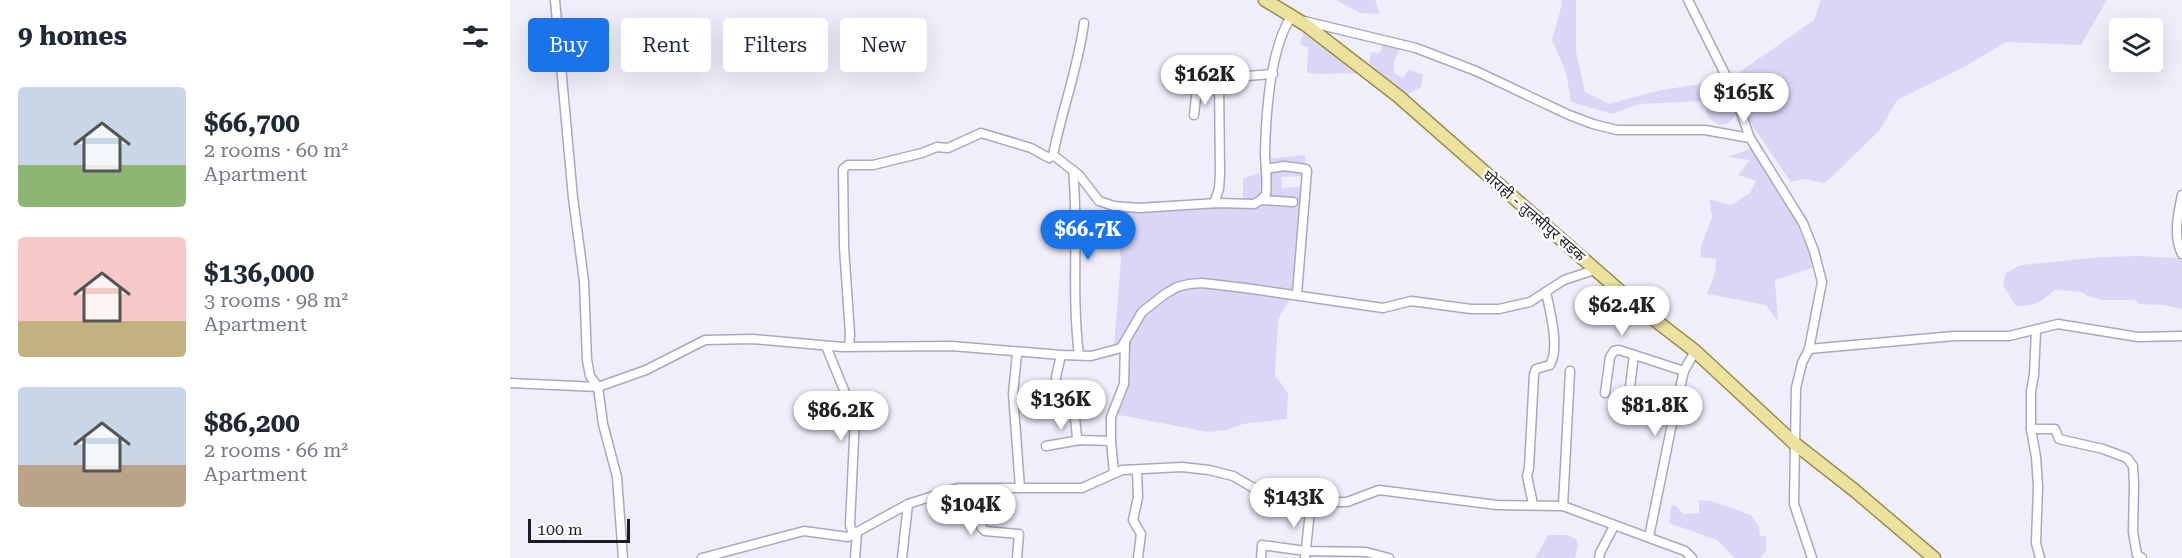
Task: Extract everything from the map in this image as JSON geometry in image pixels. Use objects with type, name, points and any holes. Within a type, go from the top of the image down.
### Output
[{"type":"main road","name":"घोराही - तुलसीपुर सडक","points":[[1265,0],[1306,25],[1398,96],[1638,307],[1695,351],[1794,443],[1934,558]]},
{"type":"street","points":[[555,0],[573,198],[584,281],[587,360],[590,376],[598,387],[603,424],[617,477],[623,558]]},
{"type":"street","points":[[1688,0],[1732,90],[1750,138],[1803,223],[1814,251],[1822,282],[1809,349],[1802,363],[1796,388],[1794,443],[1794,504],[1812,558]]},
{"type":"street","points":[[1053,155],[1079,175],[1099,201],[1114,206],[1138,208],[1254,204],[1261,200],[1266,194],[1267,187],[1266,124],[1269,88],[1282,31],[1292,17],[1416,48],[1476,71],[1593,124],[1617,130],[1696,130],[1750,138]]},
{"type":"street","points":[[1053,155],[1064,105],[1078,63],[1084,23]]},
{"type":"street","points":[[1194,115],[1198,80],[1273,74]]},
{"type":"street","points":[[1214,204],[1219,189],[1219,80]]},
{"type":"street","points":[[849,346],[843,169],[848,165],[880,163],[937,147],[948,148],[981,133],[1030,148],[1049,158],[1053,155]]},
{"type":"street","points":[[1266,170],[1293,166],[1308,171],[1297,294]]},
{"type":"street","points":[[1073,170],[1076,201],[1075,291],[1079,355]]},
{"type":"street","points":[[2182,195],[2178,236],[2182,254]]},
{"type":"street","points":[[1261,200],[1293,202]]},
{"type":"street","points":[[510,383],[598,387],[646,370],[705,340],[753,339],[826,346],[951,346],[1017,353],[1091,356],[1121,348],[1131,327],[1142,312],[1177,287],[1202,283],[1297,294],[1383,308],[1411,301],[1472,309],[1499,309],[1530,302],[1564,280],[1597,269]]},
{"type":"street","points":[[1533,504],[1527,476],[1534,374],[1536,369],[1550,365],[1553,355],[1552,321],[1546,292]]},
{"type":"street","points":[[1809,349],[1954,336],[2009,336],[2058,324],[2138,337],[2182,336]]},
{"type":"street","points":[[2036,330],[2031,391],[2031,429],[2036,457],[2038,486],[2036,543],[2040,558]]},
{"type":"street","points":[[1114,473],[1111,417],[1124,384],[1125,342]]},
{"type":"street","points":[[826,346],[855,417],[850,525],[855,534],[855,558]]},
{"type":"street","points":[[1605,393],[1610,357],[1614,351],[1620,350],[1684,371]]},
{"type":"street","points":[[1649,537],[1684,371],[1695,351]]},
{"type":"street","points":[[1017,353],[1013,394],[1020,488]]},
{"type":"street","points":[[1061,355],[1056,377],[1057,396],[1063,403],[1074,408],[1077,437],[1080,440]]},
{"type":"street","points":[[1626,418],[1634,355]]},
{"type":"street","points":[[1563,506],[1570,371]]},
{"type":"street","points":[[2031,429],[2055,429],[2059,439],[2094,446],[2127,458],[2133,466],[2135,529],[2133,532],[2137,555],[2142,558]]},
{"type":"street","points":[[1046,446],[1080,440],[1111,441]]},
{"type":"street","points":[[702,558],[804,531],[848,537],[908,504],[958,488],[1082,488],[1122,470],[1182,467],[1209,470],[1233,477],[1252,487],[1311,502],[1347,502],[1380,490],[1497,505],[1563,506],[1685,551],[1692,558]]},
{"type":"street","points":[[1137,470],[1138,497],[1133,520],[1141,534],[1138,558]]},
{"type":"street","points":[[982,488],[981,527],[985,531],[1019,534],[1017,558]]},
{"type":"street","points":[[1306,555],[1311,502]]},
{"type":"street","points":[[902,558],[908,504]]},
{"type":"street","points":[[1599,558],[1614,526]]},
{"type":"street","points":[[1261,558],[1262,545],[1306,555],[1365,555],[1389,558]]},
{"type":"shaded area","points":[[1336,0],[1375,0],[1380,14],[1360,13]]},
{"type":"shaded area","points":[[1561,0],[1576,0],[1576,52],[1585,92],[1609,104],[1657,91],[1716,81],[1732,95],[1737,113],[1729,123],[1719,125],[1708,117],[1704,101],[1638,104],[1613,114],[1571,102],[1566,72],[1552,40],[1562,4]]},
{"type":"shaded area","points":[[1821,0],[2107,0],[2081,45],[2006,42],[1964,67],[1897,100],[1880,130],[1825,183],[1804,179],[1791,182],[1748,119],[1734,76],[1814,20]]},
{"type":"shaded area","points":[[1304,32],[1358,74],[1307,72],[1308,48],[1300,44]]},
{"type":"shaded area","points":[[1383,44],[1400,49],[1394,60],[1394,73],[1403,78],[1409,70],[1423,75],[1421,87],[1407,95],[1369,65],[1371,52],[1380,53]]},
{"type":"shaded area","points":[[1758,146],[1784,193],[1811,257],[1812,268],[1775,280],[1778,322],[1766,305],[1707,294],[1715,273],[1716,259],[1701,257],[1701,246],[1712,217],[1709,199],[1731,205],[1750,193],[1756,181],[1738,175],[1750,160],[1728,157]]},
{"type":"shaded area","points":[[1305,155],[1306,176],[1281,177],[1282,188],[1311,186],[1301,292],[1289,300],[1278,320],[1275,375],[1288,393],[1287,419],[1243,424],[1227,430],[1208,432],[1114,414],[1129,354],[1114,345],[1121,260],[1115,215],[1121,202],[1243,200],[1243,178],[1260,173],[1268,159]]},
{"type":"shaded area","points":[[2101,257],[2182,258],[2182,309],[2164,305],[2139,304],[2134,300],[2103,300],[2087,296],[2082,292],[2055,290],[2038,302],[2016,306],[2003,286],[2006,273],[2021,265]]},
{"type":"shaded area","points":[[1699,500],[1711,501],[1751,515],[1759,527],[1760,536],[1766,536],[1766,550],[1760,558],[1735,558],[1717,540],[1669,523],[1671,506],[1674,505],[1684,514],[1699,513]]},
{"type":"shaded area","points":[[1548,535],[1566,535],[1576,539],[1578,545],[1575,558],[1535,558]]}]
